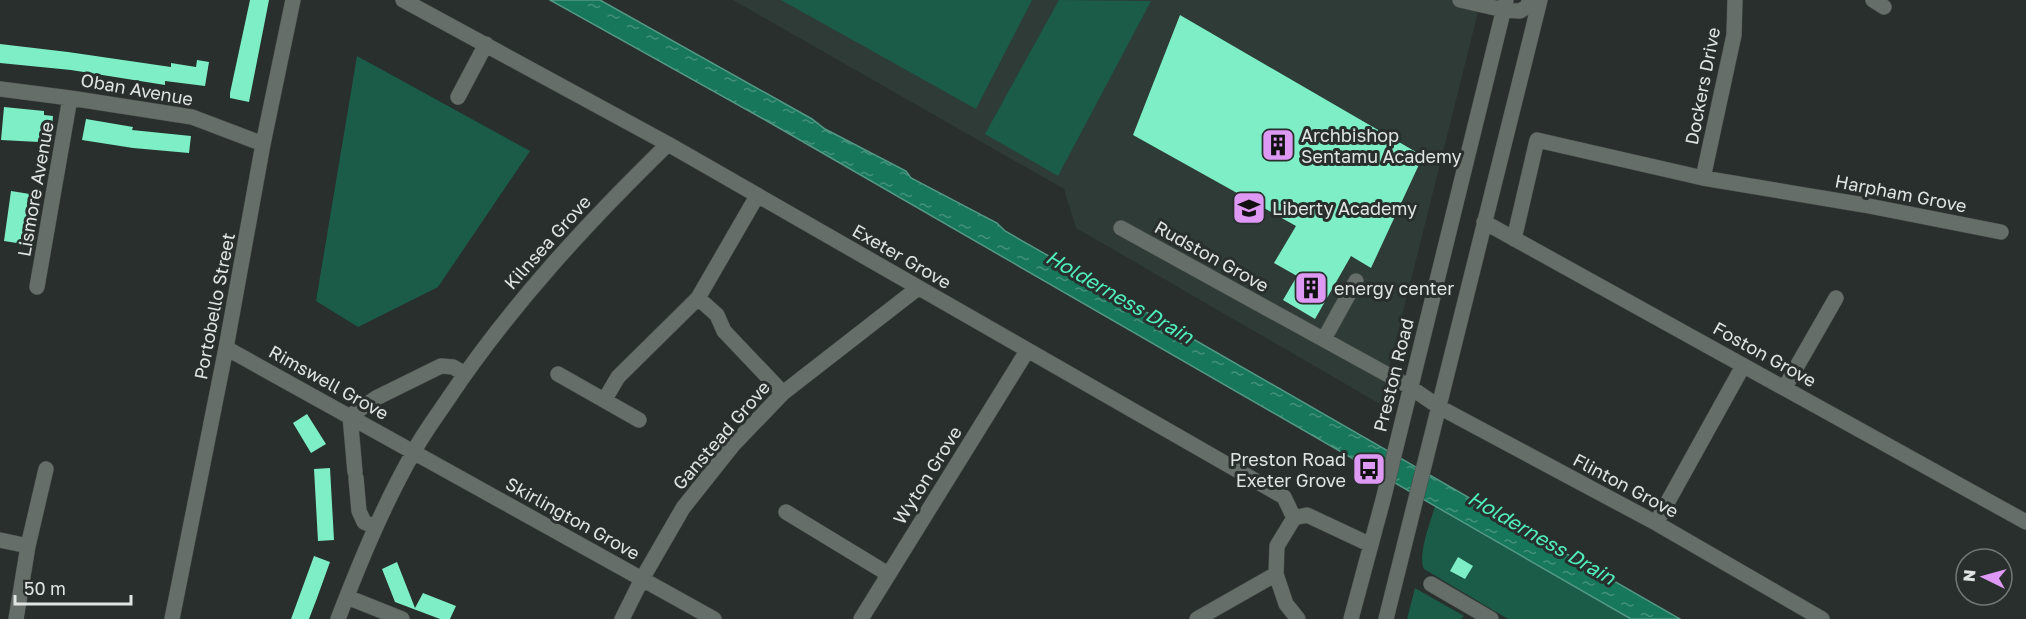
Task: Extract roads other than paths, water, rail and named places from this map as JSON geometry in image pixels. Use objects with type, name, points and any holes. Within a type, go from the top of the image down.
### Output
[{"type":"street","name":"Portobello Street","points":[[172,619],[226,348],[263,144],[294,0]]},
{"type":"street","name":"Exeter Grove","points":[[404,0],[668,144],[1284,496],[1294,518]]},
{"type":"street","points":[[1460,0],[1505,5],[1520,11],[1528,6],[1529,0]]},
{"type":"street","points":[[1386,619],[1540,0]]},
{"type":"street","name":"Dockers Drive","points":[[1703,178],[1734,35],[1735,0]]},
{"type":"street","name":"Preston Road","points":[[1351,619],[1383,500],[1505,5]]},
{"type":"street","points":[[458,97],[486,44]]},
{"type":"street","name":"Oban Avenue","points":[[0,89],[192,117],[263,144]]},
{"type":"street","name":"Lismore Avenue","points":[[37,287],[70,98]]},
{"type":"street","name":"Harpham Grove","points":[[1514,238],[1537,140],[1703,178],[2001,232]]},
{"type":"street","name":"Kilnsea Grove","points":[[338,619],[375,527],[413,451],[465,374],[508,315],[559,255],[604,206],[668,144]]},
{"type":"street","points":[[605,399],[618,378],[698,298],[757,196]]},
{"type":"street","name":"Foston Grove","points":[[1484,222],[1701,340],[1743,366],[1785,387],[2026,522]]},
{"type":"street","name":"Rudston Grove","points":[[1121,228],[1410,387]]},
{"type":"street","points":[[1324,339],[1356,281]]},
{"type":"street","name":"Ganstead Grove","points":[[622,619],[682,508],[733,445],[783,393],[918,288]]},
{"type":"street","points":[[698,298],[717,315],[724,331],[783,393]]},
{"type":"street","points":[[1785,387],[1836,298]]},
{"type":"street","name":"Rimswell Grove","points":[[226,348],[413,451]]},
{"type":"street","name":"Wyton Grove","points":[[861,619],[1027,351]]},
{"type":"street","points":[[375,527],[364,522],[358,511],[350,416],[376,398],[441,366],[453,367],[465,374]]},
{"type":"street","points":[[1656,523],[1743,366]]},
{"type":"street","points":[[558,374],[639,420]]},
{"type":"street","name":"Flinton Grove","points":[[1410,387],[1439,407],[1656,523],[1822,619]]},
{"type":"street","name":"Skirlington Grove","points":[[413,451],[714,619]]},
{"type":"street","points":[[16,619],[28,546],[46,469]]},
{"type":"street","points":[[786,512],[888,574]]},
{"type":"street","points":[[1298,619],[1286,604],[1275,574],[1277,546],[1294,518],[1307,515],[1371,545]]},
{"type":"street","points":[[0,540],[28,546]]},
{"type":"street","points":[[1197,619],[1275,574]]},
{"type":"street","points":[[1431,584],[1481,617]]},
{"type":"street","points":[[347,597],[402,619]]},
{"type":"water","points":[[550,0],[600,0],[812,119],[825,129],[906,171],[911,178],[997,223],[1005,231],[1680,619],[1631,619],[767,121]]},
{"type":"place","name":"Archbishop Sentamu Academy","points":[[1278,145]]},
{"type":"place","name":"Liberty Academy","points":[[1249,208]]},
{"type":"place","name":"energy center","points":[[1311,288]]},
{"type":"place","name":"Preston Road Exeter Grove","points":[[1369,469]]},
{"type":"water label","name":"Holderness Drain","points":[[1120,296]]},
{"type":"water label","name":"Holderness Drain","points":[[1542,537]]}]
